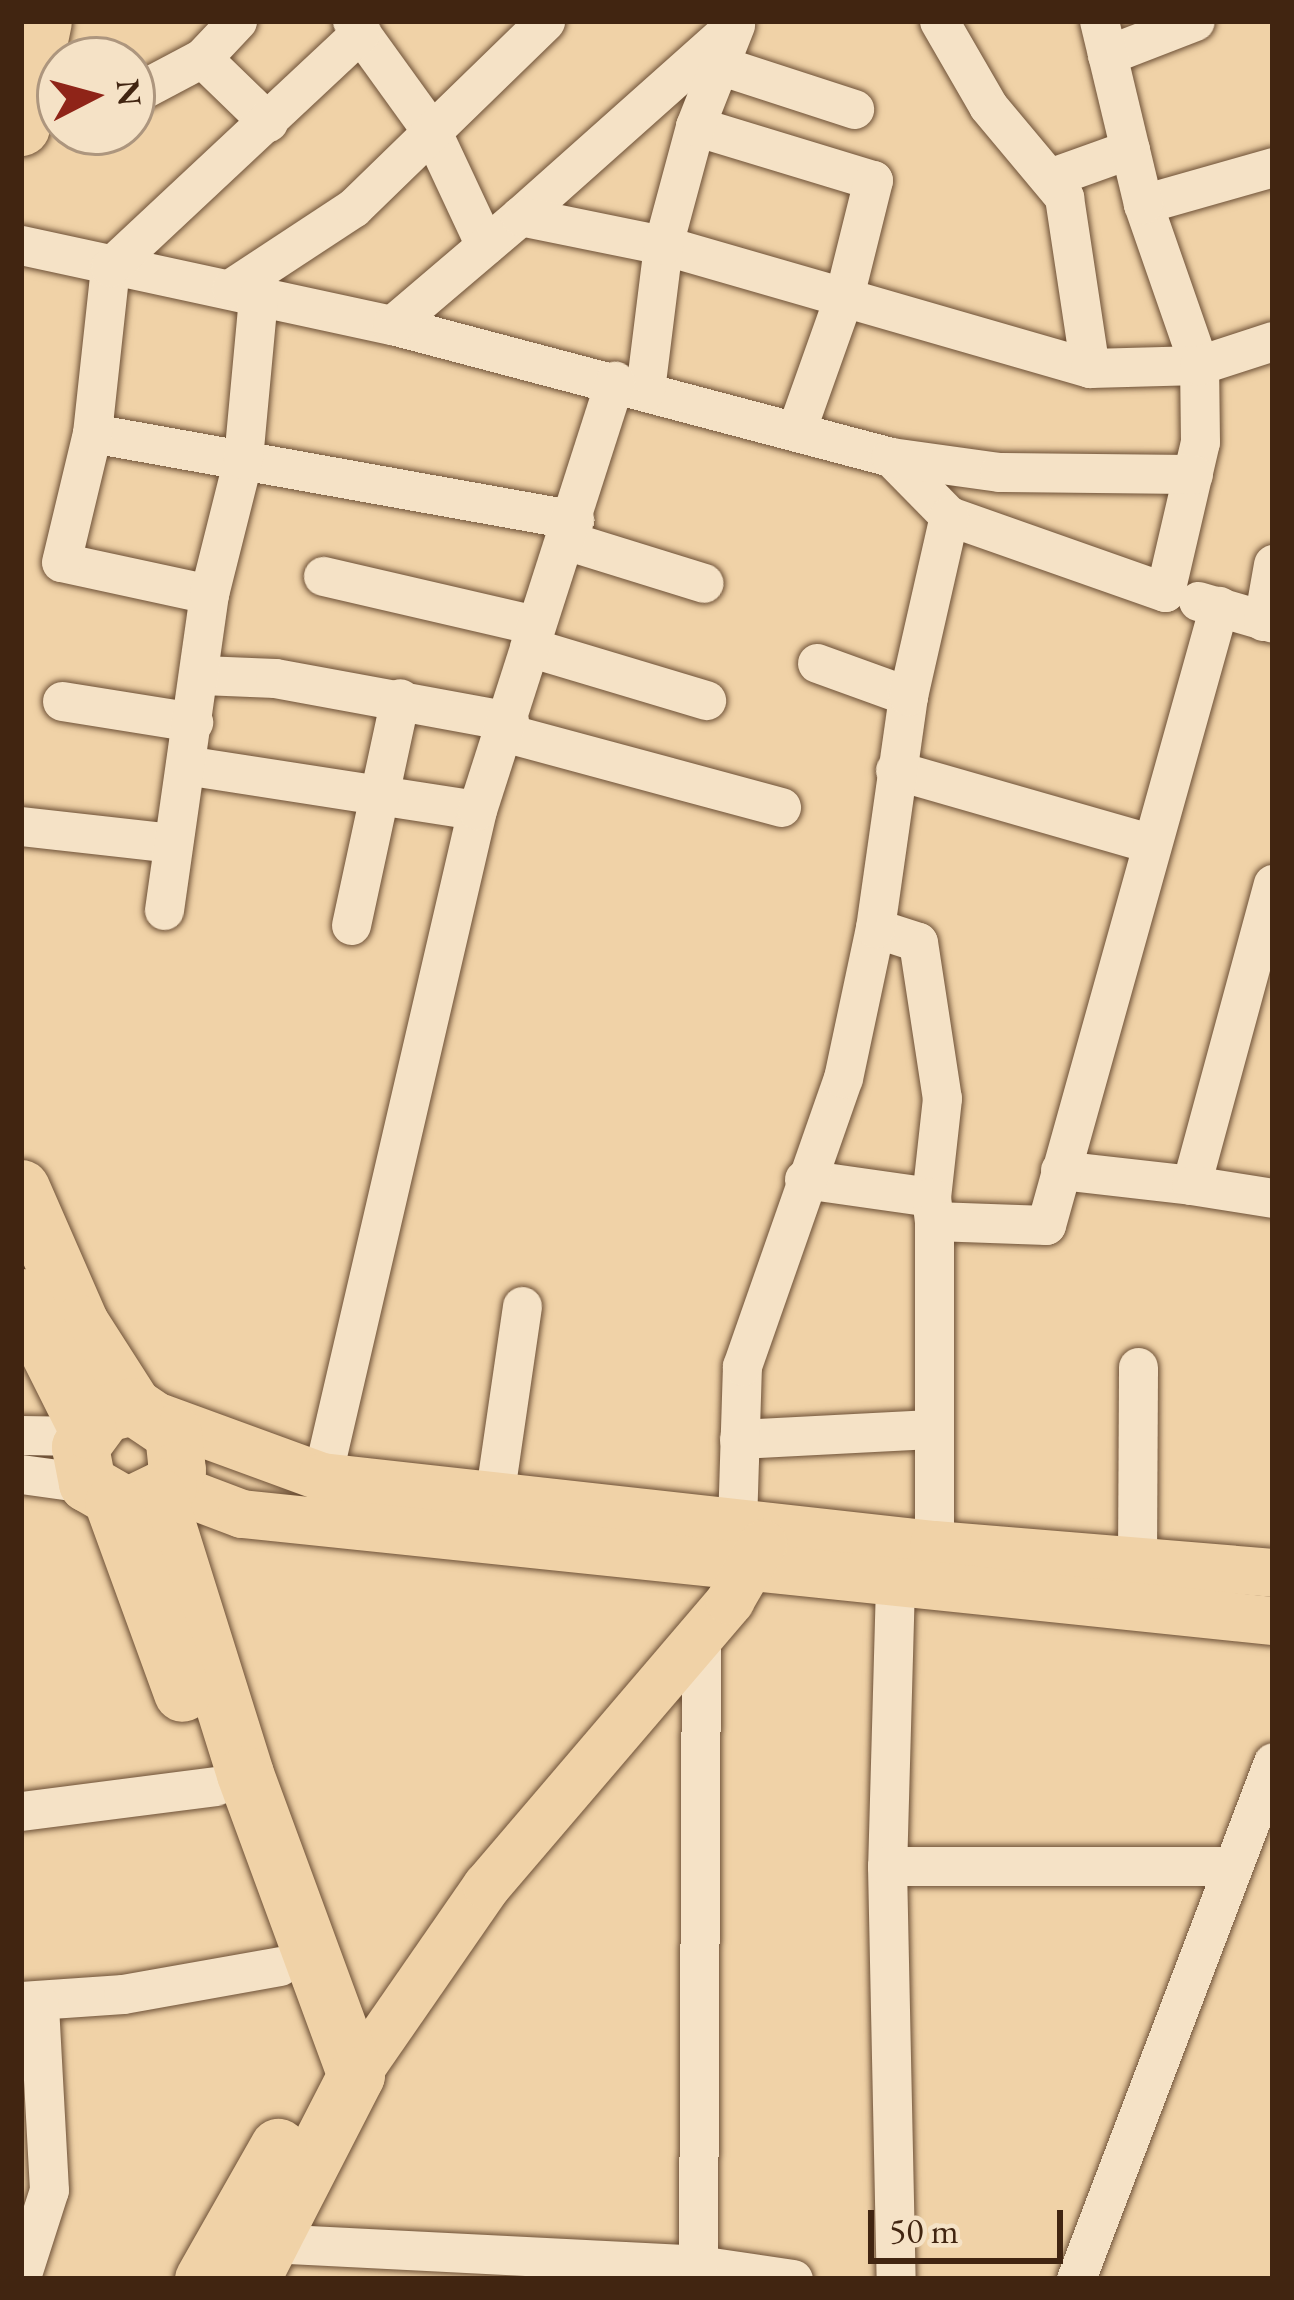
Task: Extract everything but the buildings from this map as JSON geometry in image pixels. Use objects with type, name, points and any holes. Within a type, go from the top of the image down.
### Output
[{"type":"highway","points":[[21,127],[43,21]]},
{"type":"highway","points":[[21,1188],[80,1323],[337,2081],[260,2261]]},
{"type":"highway","points":[[21,1297],[124,1457],[214,1786],[280,1966],[337,2081]]},
{"type":"highway","points":[[203,2279],[337,2081]]},
{"type":"main road","points":[[124,1457],[494,1498],[743,1546],[895,1584],[1273,1622]]},
{"type":"main road","points":[[124,1457],[242,1514],[743,1546],[934,1546],[1273,1574]]},
{"type":"main road","points":[[337,2081],[487,1886],[700,1637],[743,1546]]},
{"type":"main road","points":[[337,2081],[515,1809],[743,1546]]},
{"type":"street","points":[[156,82],[202,58],[237,21]]},
{"type":"street","points":[[244,292],[353,208],[545,21]]},
{"type":"street","points":[[940,21],[988,106],[1064,197],[1090,368]]},
{"type":"street","points":[[1165,592],[1193,474],[1198,365],[1143,204],[1103,38],[1195,21]]},
{"type":"street","points":[[322,1478],[477,810],[569,530],[630,385],[695,127],[737,23]]},
{"type":"street","points":[[392,325],[737,23]]},
{"type":"street","points":[[209,594],[61,562],[92,433],[110,266],[268,122],[357,26],[432,132],[485,245]]},
{"type":"street","points":[[202,58],[268,122]]},
{"type":"street","points":[[722,66],[854,109]]},
{"type":"street","points":[[695,127],[873,180],[844,296],[796,431]]},
{"type":"street","points":[[1048,178],[1130,149]]},
{"type":"street","points":[[1143,204],[1273,167]]},
{"type":"street","points":[[520,216],[663,245],[1090,368],[1198,365],[1273,341]]},
{"type":"street","points":[[21,245],[392,325],[891,457],[999,472],[1193,474]]},
{"type":"street","points":[[164,910],[202,675],[209,594],[243,459],[244,292]]},
{"type":"street","points":[[92,433],[243,459],[569,530],[704,583]]},
{"type":"street","points":[[891,457],[949,516],[1165,592],[1268,622],[1273,564]]},
{"type":"street","points":[[743,1546],[742,1366],[843,1078],[875,928],[908,697],[949,516]]},
{"type":"street","points":[[323,576],[532,636],[706,700]]},
{"type":"street","points":[[804,1179],[932,1209],[1046,1225],[1149,843],[1219,606]]},
{"type":"street","points":[[817,663],[908,697]]},
{"type":"street","points":[[202,675],[400,698],[781,807]]},
{"type":"street","points":[[351,925],[400,698]]},
{"type":"street","points":[[62,701],[193,722]]},
{"type":"street","points":[[185,765],[477,810]]},
{"type":"street","points":[[896,770],[1149,843]]},
{"type":"street","points":[[21,826],[172,843]]},
{"type":"street","points":[[1191,1185],[1273,884]]},
{"type":"street","points":[[875,928],[918,942],[942,1098],[932,1209],[934,1546]]},
{"type":"street","points":[[1060,1170],[1273,1198]]},
{"type":"street","points":[[494,1498],[522,1306]]},
{"type":"street","points":[[1137,1562],[1138,1367]]},
{"type":"street","points":[[739,1438],[931,1429]]},
{"type":"street","points":[[21,1435],[124,1457]]},
{"type":"street","points":[[21,1474],[124,1457]]},
{"type":"street","points":[[895,1584],[887,1866],[896,2279]]},
{"type":"street","points":[[698,2265],[700,1637]]},
{"type":"street","points":[[1076,2279],[1273,1762]]},
{"type":"street","points":[[21,1811],[214,1786]]},
{"type":"street","points":[[887,1866],[1233,1866]]},
{"type":"street","points":[[21,2278],[49,2190],[30,2002],[280,1966]]},
{"type":"street","points":[[260,2261],[698,2265],[793,2279]]}]
